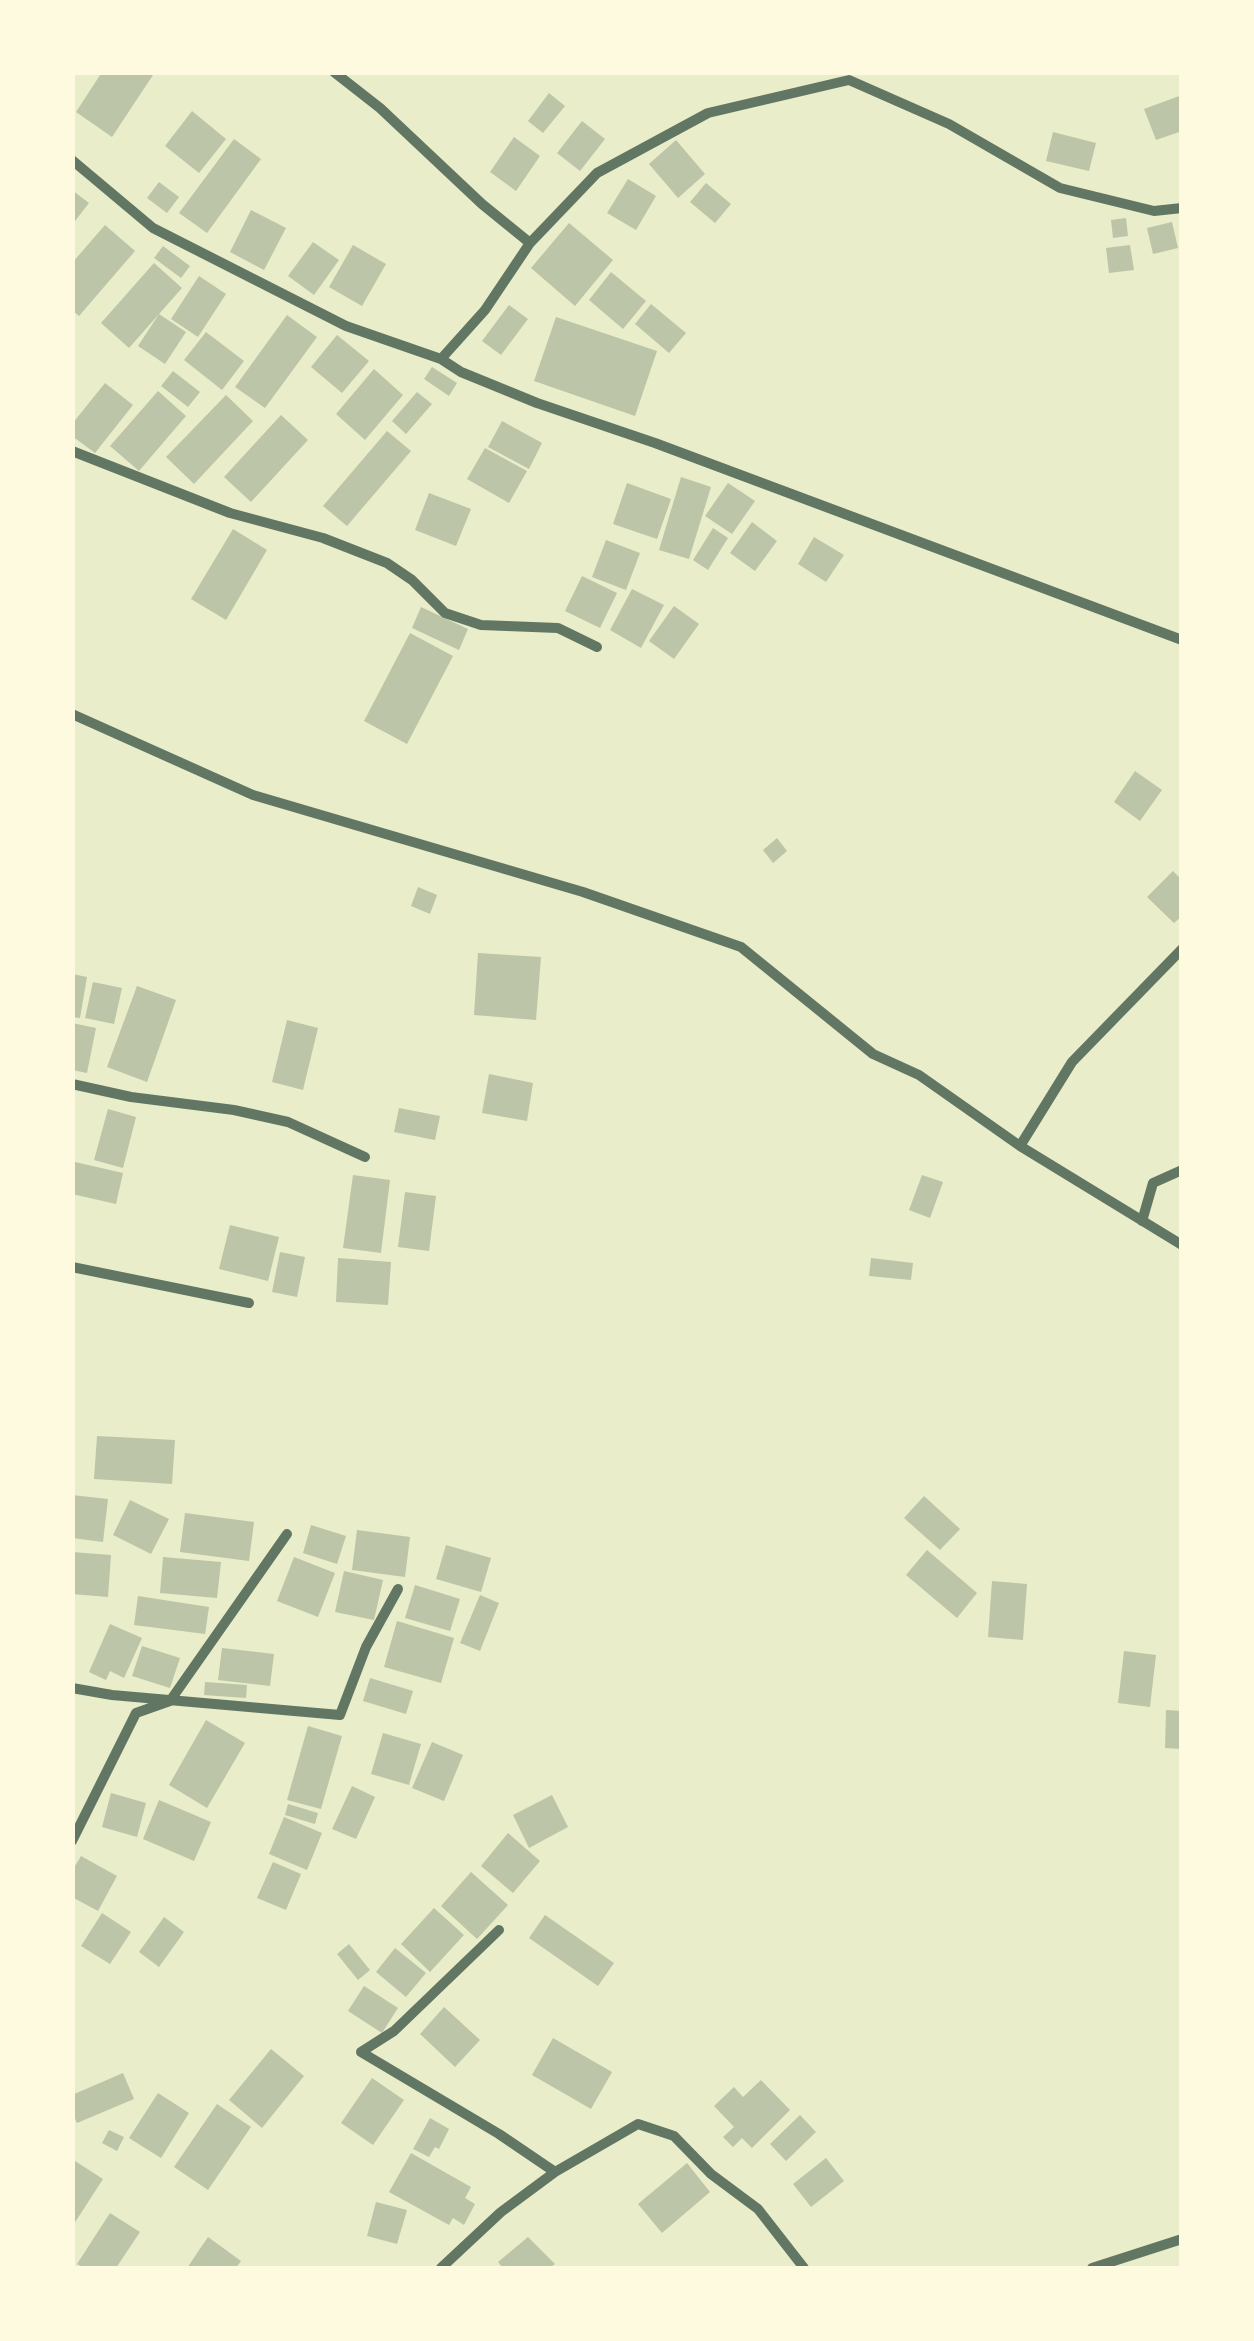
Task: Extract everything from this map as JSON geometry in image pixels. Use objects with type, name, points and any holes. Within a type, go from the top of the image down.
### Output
[{"type":"street","points":[[334,72],[380,108],[482,204],[530,243]]},
{"type":"street","points":[[441,359],[486,310],[530,243],[597,174],[708,113],[849,80],[950,124],[1060,188],[1154,211],[1182,208]]},
{"type":"street","points":[[72,160],[153,228],[346,326],[441,359],[462,372],[537,403],[1182,640]]},
{"type":"street","points":[[72,452],[230,514],[323,538],[387,563],[412,580],[445,613],[481,625],[558,628],[597,647]]},
{"type":"street","points":[[73,717],[253,795],[583,892],[741,947],[873,1054],[918,1075],[1020,1146],[1182,1245]]},
{"type":"street","points":[[1020,1146],[1072,1062],[1182,949]]},
{"type":"street","points":[[72,1084],[288,1122],[365,1157]]},
{"type":"street","points":[[1142,1221],[1154,1183],[1182,1170]]},
{"type":"street","points":[[72,1267],[249,1303]]},
{"type":"street","points":[[72,1841],[136,1713],[170,1700],[288,1534]]},
{"type":"street","points":[[72,1688],[340,1715],[366,1647],[398,1589]]},
{"type":"street","points":[[500,1930],[394,2031],[361,2052],[555,2172]]},
{"type":"street","points":[[441,2268],[501,2212],[555,2172],[638,2124],[674,2136],[711,2174],[758,2208],[804,2268]]},
{"type":"street","points":[[1092,2268],[1182,2239]]},
{"type":"building","points":[[102,72],[153,75],[112,137],[76,112]]},
{"type":"building","points":[[549,93],[565,106],[543,133],[528,121]]},
{"type":"building","points":[[1182,95],[1182,131],[1156,140],[1144,109]]},
{"type":"building","points":[[192,111],[226,139],[199,173],[165,146]]},
{"type":"building","points":[[582,121],[605,139],[580,171],[557,153]]},
{"type":"building","points":[[1053,132],[1096,143],[1089,171],[1046,161]]},
{"type":"building","points":[[514,137],[540,156],[516,191],[490,172]]},
{"type":"building","points":[[234,139],[261,159],[207,233],[179,213]]},
{"type":"building","points":[[676,140],[705,174],[678,198],[649,164]]},
{"type":"building","points":[[628,179],[656,196],[636,230],[607,213]]},
{"type":"building","points":[[159,182],[179,197],[167,213],[147,198]]},
{"type":"building","points":[[706,183],[731,204],[715,223],[690,202]]},
{"type":"building","points":[[72,190],[89,203],[72,225]]},
{"type":"building","points":[[251,210],[286,228],[264,270],[230,252]]},
{"type":"building","points":[[1126,218],[1128,236],[1113,238],[1111,220]]},
{"type":"building","points":[[1172,222],[1178,248],[1153,254],[1147,228]]},
{"type":"building","points":[[569,223],[613,260],[575,306],[531,268]]},
{"type":"building","points":[[105,225],[135,251],[79,316],[72,310],[72,263]]},
{"type":"building","points":[[313,242],[339,260],[314,295],[288,276]]},
{"type":"building","points":[[353,245],[386,264],[362,306],[329,287]]},
{"type":"building","points":[[1130,245],[1134,270],[1109,273],[1106,248]]},
{"type":"building","points":[[163,246],[190,266],[181,278],[154,258]]},
{"type":"building","points":[[154,263],[182,288],[129,348],[101,323]]},
{"type":"building","points":[[611,272],[646,301],[623,329],[589,300]]},
{"type":"building","points":[[199,276],[226,294],[198,337],[171,319]]},
{"type":"building","points":[[651,304],[686,333],[669,353],[635,324]]},
{"type":"building","points":[[509,305],[528,319],[501,355],[482,341]]},
{"type":"building","points":[[159,314],[186,332],[165,364],[138,346]]},
{"type":"building","points":[[287,315],[317,337],[265,408],[235,387]]},
{"type":"building","points":[[556,317],[657,351],[635,416],[534,381]]},
{"type":"building","points":[[206,332],[244,361],[222,390],[184,360]]},
{"type":"building","points":[[337,335],[369,361],[342,393],[311,367]]},
{"type":"building","points":[[432,367],[457,383],[449,396],[424,379]]},
{"type":"building","points":[[374,369],[403,395],[365,440],[336,414]]},
{"type":"building","points":[[173,371],[200,392],[188,407],[161,386]]},
{"type":"building","points":[[105,383],[133,405],[95,453],[72,436],[72,424]]},
{"type":"building","points":[[158,391],[186,416],[139,471],[110,446]]},
{"type":"building","points":[[417,392],[432,404],[406,434],[392,421]]},
{"type":"building","points":[[226,395],[253,421],[194,484],[166,457]]},
{"type":"building","points":[[281,415],[308,440],[251,502],[224,477]]},
{"type":"building","points":[[502,421],[542,443],[529,469],[488,447]]},
{"type":"building","points":[[387,431],[411,451],[347,526],[323,506]]},
{"type":"building","points":[[485,448],[527,471],[509,503],[467,479]]},
{"type":"building","points":[[681,477],[711,487],[689,559],[659,550]]},
{"type":"building","points":[[627,483],[671,499],[657,539],[613,524]]},
{"type":"building","points":[[728,483],[755,501],[732,534],[705,516]]},
{"type":"building","points":[[429,493],[471,509],[456,546],[415,530]]},
{"type":"building","points":[[752,522],[777,541],[755,571],[730,553]]},
{"type":"building","points":[[713,528],[728,538],[708,570],[693,560]]},
{"type":"building","points":[[233,529],[267,550],[226,620],[191,599]]},
{"type":"building","points":[[814,537],[844,555],[826,582],[798,564]]},
{"type":"building","points":[[606,540],[640,553],[626,590],[592,577]]},
{"type":"building","points":[[582,576],[617,593],[600,628],[565,611]]},
{"type":"building","points":[[632,589],[664,605],[641,648],[610,630]]},
{"type":"building","points":[[674,606],[699,624],[674,659],[649,641]]},
{"type":"building","points":[[421,607],[468,629],[459,650],[412,628]]},
{"type":"building","points":[[410,633],[453,656],[407,744],[364,721]]},
{"type":"building","points":[[1135,771],[1162,790],[1140,821],[1114,802]]},
{"type":"building","points":[[777,838],[787,851],[773,863],[763,850]]},
{"type":"building","points":[[1173,871],[1182,880],[1182,916],[1174,923],[1147,897]]},
{"type":"building","points":[[418,887],[437,895],[430,914],[411,906]]},
{"type":"building","points":[[478,953],[541,957],[536,1020],[474,1015]]},
{"type":"building","points":[[72,974],[87,977],[80,1018],[72,1017]]},
{"type":"building","points":[[93,982],[122,988],[114,1024],[85,1018]]},
{"type":"building","points":[[137,986],[176,1000],[147,1082],[107,1067]]},
{"type":"building","points":[[287,1020],[318,1028],[303,1090],[272,1082]]},
{"type":"building","points":[[72,1023],[96,1028],[87,1073],[72,1070]]},
{"type":"building","points":[[489,1074],[533,1083],[527,1121],[482,1113]]},
{"type":"building","points":[[399,1108],[440,1116],[435,1140],[394,1132]]},
{"type":"building","points":[[108,1109],[136,1117],[123,1168],[94,1160]]},
{"type":"building","points":[[75,1162],[123,1173],[116,1204],[72,1194]]},
{"type":"building","points":[[353,1175],[390,1180],[381,1253],[343,1248]]},
{"type":"building","points":[[922,1175],[943,1182],[930,1218],[909,1210]]},
{"type":"building","points":[[405,1192],[436,1196],[429,1251],[398,1247]]},
{"type":"building","points":[[230,1225],[279,1237],[268,1281],[219,1269]]},
{"type":"building","points":[[280,1252],[305,1257],[297,1297],[272,1292]]},
{"type":"building","points":[[338,1258],[391,1262],[388,1305],[336,1302]]},
{"type":"building","points":[[871,1258],[913,1263],[911,1280],[869,1276]]},
{"type":"building","points":[[97,1436],[175,1440],[172,1484],[94,1479]]},
{"type":"building","points":[[72,1495],[108,1499],[103,1542],[72,1538]]},
{"type":"building","points":[[924,1496],[960,1529],[940,1550],[904,1518]]},
{"type":"building","points":[[130,1500],[169,1519],[151,1554],[113,1535]]},
{"type":"building","points":[[185,1513],[254,1522],[249,1561],[180,1552]]},
{"type":"building","points":[[311,1525],[346,1536],[337,1564],[303,1553]]},
{"type":"building","points":[[357,1530],[410,1537],[405,1577],[352,1570]]},
{"type":"building","points":[[446,1545],[491,1558],[481,1592],[436,1579]]},
{"type":"building","points":[[927,1550],[977,1593],[957,1618],[906,1575]]},
{"type":"building","points":[[72,1552],[111,1555],[108,1597],[72,1594]]},
{"type":"building","points":[[163,1557],[221,1562],[217,1598],[160,1593]]},
{"type":"building","points":[[294,1557],[335,1573],[318,1617],[277,1601]]},
{"type":"building","points":[[344,1571],[383,1580],[374,1620],[335,1612]]},
{"type":"building","points":[[992,1581],[1027,1584],[1023,1640],[988,1637]]},
{"type":"building","points":[[415,1585],[460,1599],[450,1631],[405,1618]]},
{"type":"building","points":[[480,1595],[499,1603],[480,1651],[460,1643]]},
{"type":"building","points":[[138,1596],[209,1607],[205,1634],[134,1625]]},
{"type":"building","points":[[397,1621],[454,1638],[441,1683],[384,1667]]},
{"type":"building","points":[[110,1624],[142,1638],[124,1678],[110,1671],[106,1680],[89,1672]]},
{"type":"building","points":[[142,1646],[180,1658],[170,1688],[132,1676]]},
{"type":"building","points":[[222,1648],[274,1654],[270,1686],[218,1680]]},
{"type":"building","points":[[1124,1651],[1156,1655],[1150,1707],[1118,1703]]},
{"type":"building","points":[[370,1678],[413,1691],[406,1714],[363,1701]]},
{"type":"building","points":[[205,1682],[247,1685],[246,1698],[204,1695]]},
{"type":"building","points":[[1166,1710],[1182,1711],[1182,1749],[1165,1748]]},
{"type":"building","points":[[206,1720],[245,1743],[207,1808],[169,1785]]},
{"type":"building","points":[[308,1726],[342,1736],[321,1809],[287,1800]]},
{"type":"building","points":[[383,1733],[421,1744],[409,1785],[371,1774]]},
{"type":"building","points":[[432,1742],[463,1755],[444,1801],[412,1788]]},
{"type":"building","points":[[352,1786],[375,1797],[356,1839],[332,1829]]},
{"type":"building","points":[[111,1793],[146,1803],[137,1837],[102,1827]]},
{"type":"building","points":[[552,1795],[568,1827],[529,1848],[513,1815]]},
{"type":"building","points":[[159,1800],[211,1822],[194,1861],[143,1839]]},
{"type":"building","points":[[288,1804],[318,1813],[315,1824],[285,1815]]},
{"type":"building","points":[[284,1817],[322,1833],[307,1870],[269,1854]]},
{"type":"building","points":[[508,1833],[540,1861],[513,1893],[481,1866]]},
{"type":"building","points":[[81,1856],[117,1876],[98,1911],[72,1897],[72,1871]]},
{"type":"building","points":[[273,1862],[301,1874],[286,1910],[257,1898]]},
{"type":"building","points":[[471,1872],[508,1905],[477,1939],[441,1906]]},
{"type":"building","points":[[434,1908],[464,1935],[430,1972],[401,1944]]},
{"type":"building","points":[[102,1913],[131,1932],[110,1964],[81,1946]]},
{"type":"building","points":[[545,1915],[614,1963],[598,1986],[529,1938]]},
{"type":"building","points":[[164,1917],[184,1932],[159,1967],[139,1952]]},
{"type":"building","points":[[349,1944],[370,1970],[358,1980],[337,1954]]},
{"type":"building","points":[[395,1948],[426,1973],[406,1997],[376,1972]]},
{"type":"building","points":[[364,1986],[398,2008],[382,2033],[348,2011]]},
{"type":"building","points":[[444,2007],[480,2040],[455,2067],[420,2034]]},
{"type":"building","points":[[553,2038],[612,2072],[591,2109],[532,2075]]},
{"type":"building","points":[[271,2049],[304,2076],[262,2128],[229,2100]]},
{"type":"building","points":[[123,2073],[134,2099],[77,2123],[72,2095]]},
{"type":"building","points":[[372,2078],[404,2100],[373,2145],[341,2123]]},
{"type":"building","points":[[761,2080],[790,2110],[752,2148],[742,2138],[733,2147],[723,2137],[734,2127],[714,2106],[734,2087],[743,2097]]},
{"type":"building","points":[[158,2093],[189,2113],[161,2158],[129,2138]]},
{"type":"building","points":[[217,2104],[251,2127],[208,2190],[174,2167]]},
{"type":"building","points":[[800,2115],[816,2132],[786,2161],[770,2144]]},
{"type":"building","points":[[430,2118],[449,2129],[439,2149],[435,2147],[429,2157],[413,2149]]},
{"type":"building","points":[[109,2130],[124,2137],[117,2151],[102,2143]]},
{"type":"building","points":[[411,2153],[471,2187],[465,2198],[475,2204],[464,2225],[453,2218],[449,2225],[389,2192]]},
{"type":"building","points":[[826,2158],[844,2181],[811,2207],[793,2184]]},
{"type":"building","points":[[72,2159],[103,2179],[72,2227]]},
{"type":"building","points":[[687,2163],[710,2192],[662,2233],[638,2204]]},
{"type":"building","points":[[376,2202],[407,2210],[397,2244],[367,2236]]},
{"type":"building","points":[[110,2213],[140,2232],[116,2268],[84,2268],[77,2264]]},
{"type":"building","points":[[208,2237],[241,2261],[236,2268],[187,2268]]},
{"type":"building","points":[[528,2237],[555,2264],[549,2268],[503,2268],[498,2262]]}]
